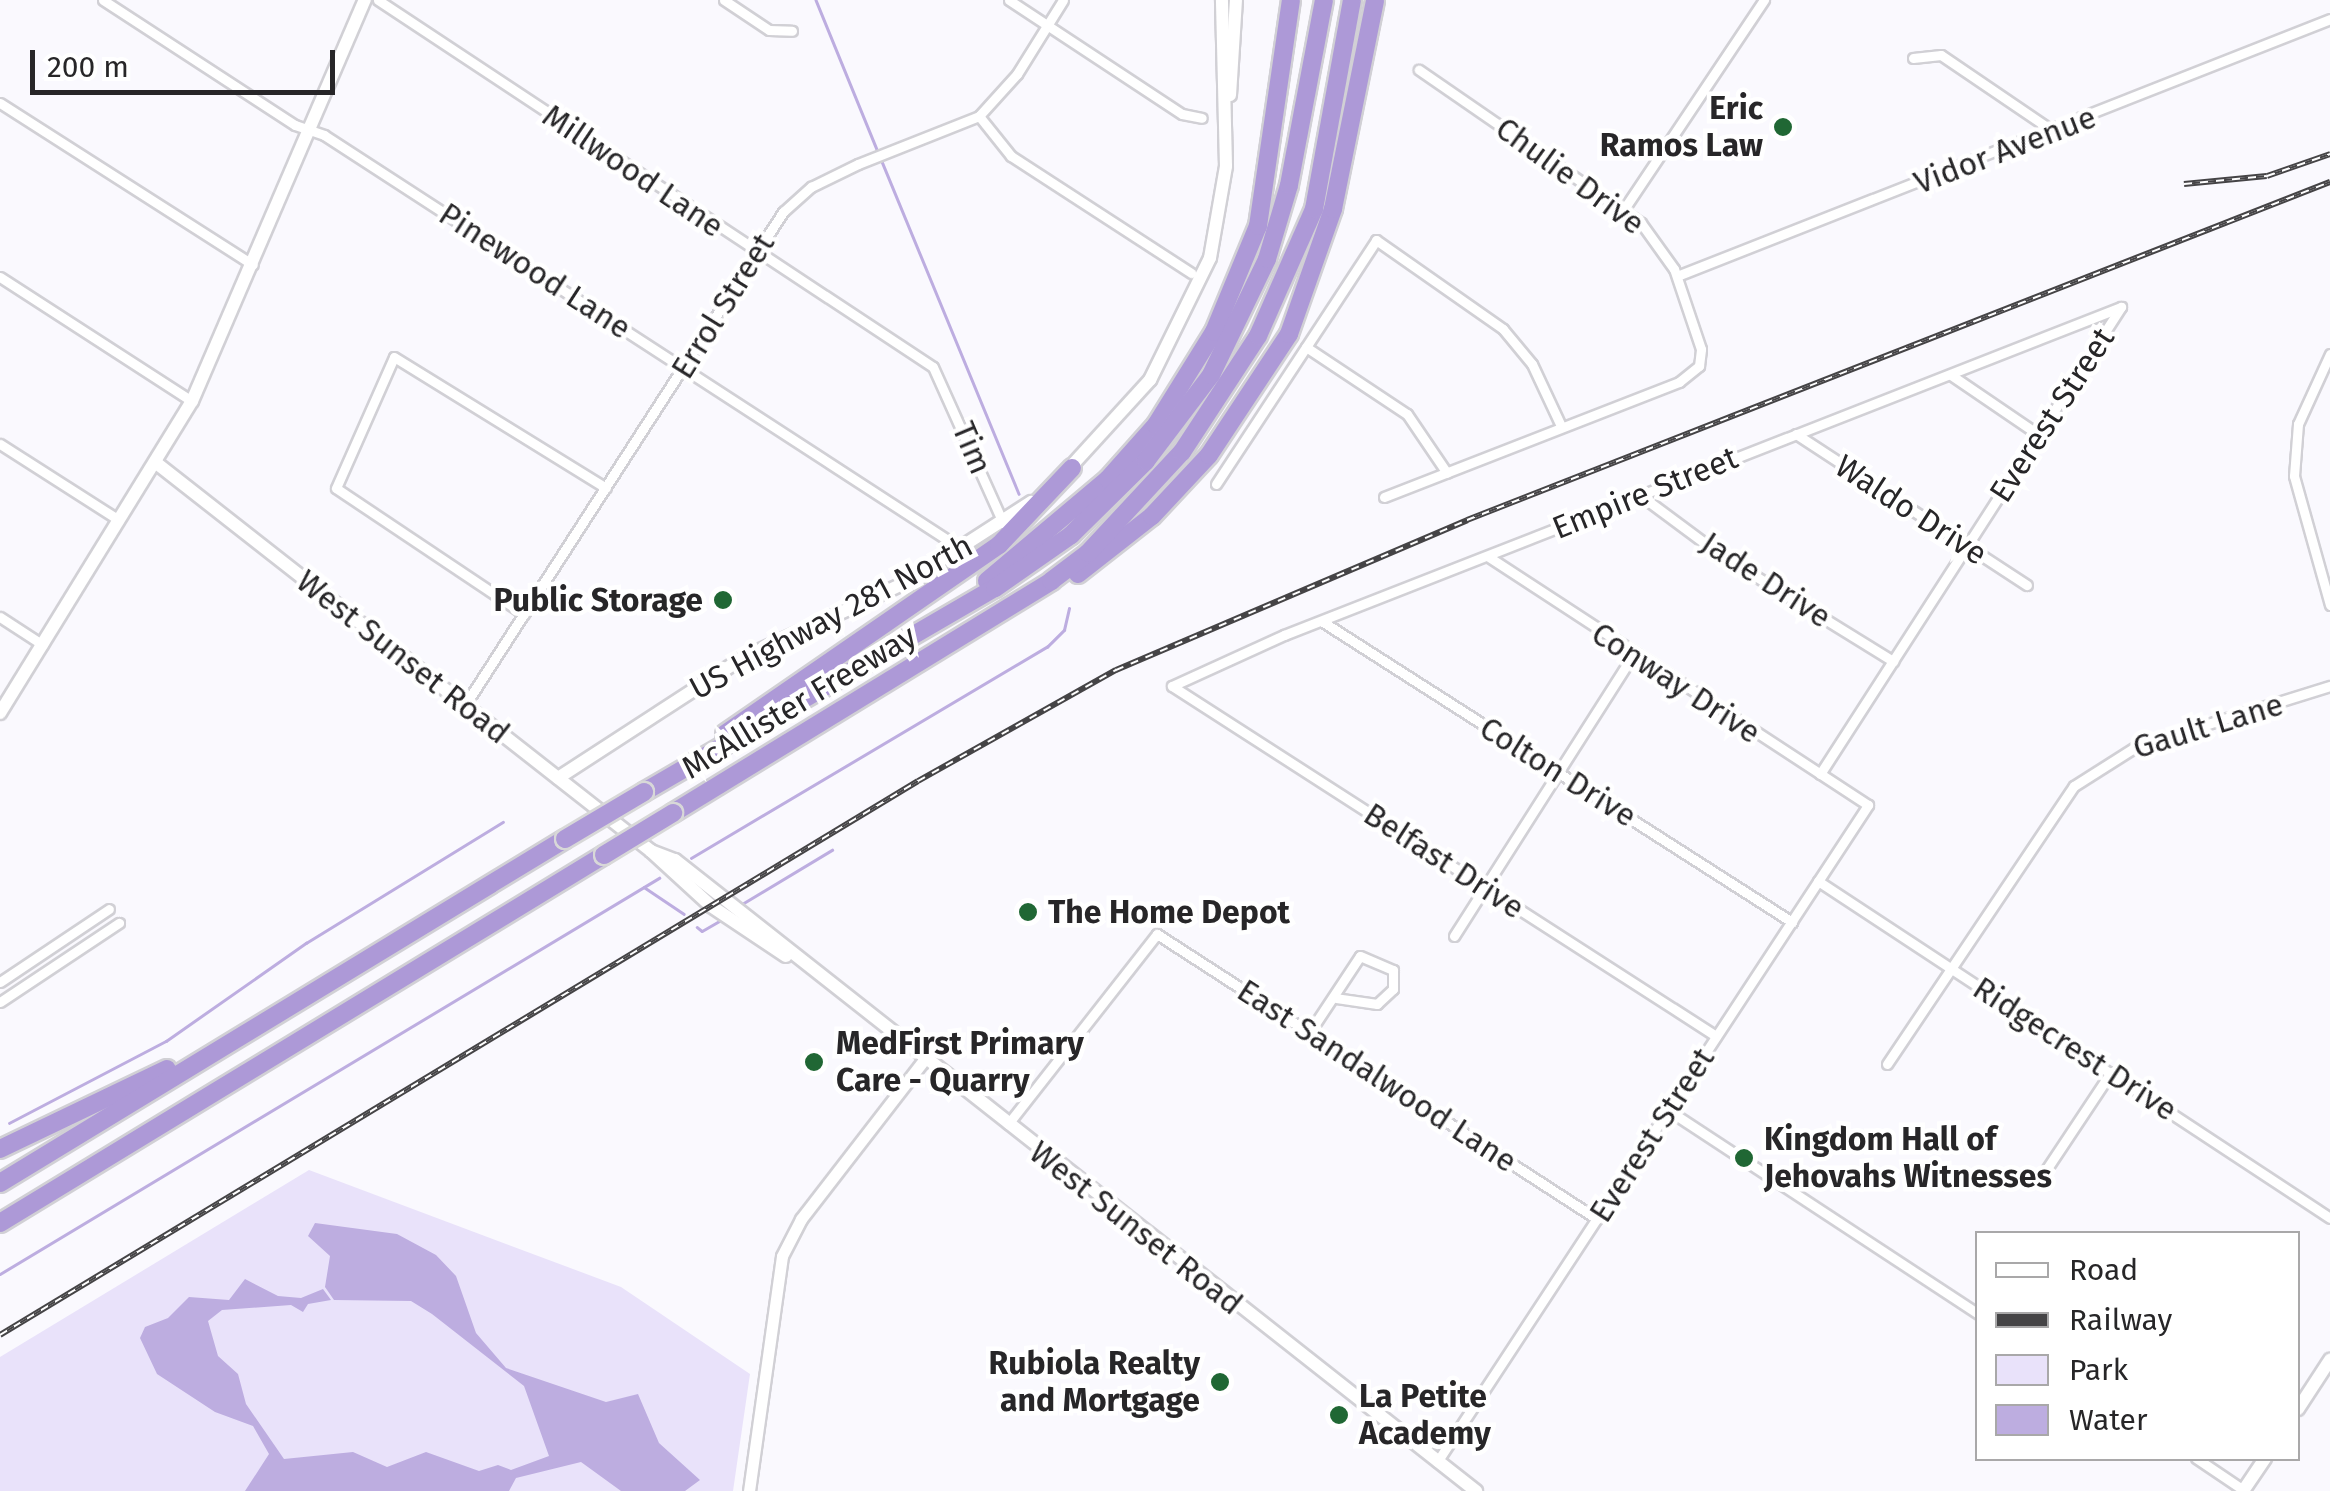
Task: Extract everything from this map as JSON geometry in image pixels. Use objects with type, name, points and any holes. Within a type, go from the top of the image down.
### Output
[{"type":"highway","points":[[888,654],[1083,506],[1156,426],[1192,372],[1258,226],[1291,0]]},
{"type":"highway","name":"McAllister Freeway","points":[[0,1183],[644,792],[888,654],[1071,535],[1146,462],[1211,374],[1267,259],[1292,167],[1324,0]]},
{"type":"highway","name":"McAllister Freeway","points":[[0,1224],[1005,612],[1088,553],[1224,396],[1280,293],[1314,209],[1354,0]]},
{"type":"highway","points":[[1005,612],[1109,554],[1210,455],[1289,334],[1333,209],[1375,0]]},
{"type":"highway","points":[[644,792],[944,586],[1030,518],[1072,468]]},
{"type":"highway","points":[[0,1149],[244,1033]]},
{"type":"main road","points":[[0,713],[192,401],[365,0]]},
{"type":"main road","name":"US Highway 281 North","points":[[558,778],[775,639],[907,582],[963,550],[1072,468],[1150,380],[1203,279],[1224,194],[1227,117],[1222,0]]},
{"type":"main road","points":[[1227,117],[1236,0]]},
{"type":"main road","name":"West Sunset Road","points":[[155,462],[651,851],[675,860],[797,962],[1436,1464],[1476,1491]]},
{"type":"main road","points":[[2300,1406],[2330,1360]]},
{"type":"main road","points":[[2244,1491],[2263,1461]]},
{"type":"street","name":"Pinewood Lane","points":[[103,0],[685,367],[963,550]]},
{"type":"street","name":"Millwood Lane","points":[[378,0],[940,373]]},
{"type":"street","points":[[724,0],[769,30],[792,31]]},
{"type":"street","points":[[1008,0],[1182,114],[1202,118]]},
{"type":"street","name":"Errol Street","points":[[465,705],[756,253],[794,201],[858,164],[979,116],[1017,74],[1063,0]]},
{"type":"street","points":[[1624,209],[1764,0]]},
{"type":"street","name":"Vidor Avenue","points":[[1677,276],[2330,19]]},
{"type":"street","points":[[1913,58],[1941,55],[2053,131]]},
{"type":"street","name":"Chulie Drive","points":[[1420,70],[1624,209],[1654,237],[1677,276],[1700,340],[1698,366],[1679,382],[1562,426]]},
{"type":"street","points":[[0,103],[253,265]]},
{"type":"street","points":[[979,116],[1011,156],[1190,273]]},
{"type":"street","points":[[1216,484],[1376,240],[1503,329],[1532,364],[1562,426],[1384,496]]},
{"type":"street","points":[[0,276],[192,401]]},
{"type":"street","name":"Empire Street","points":[[1172,686],[1640,494],[2121,307]]},
{"type":"street","name":"Everest Street","points":[[1820,774],[2121,307]]},
{"type":"street","points":[[1306,347],[1407,414],[1447,473]]},
{"type":"street","points":[[2330,354],[2304,402],[2294,476],[2330,605]]},
{"type":"street","points":[[524,614],[336,488],[394,357],[606,488]]},
{"type":"street","name":"Tim","points":[[940,373],[1003,523]]},
{"type":"street","points":[[1951,375],[2039,435]]},
{"type":"street","name":"Waldo Drive","points":[[1796,434],[2027,585]]},
{"type":"street","points":[[0,444],[119,520]]},
{"type":"street","name":"Jade Drive","points":[[1640,494],[1718,553],[1893,661]]},
{"type":"street","name":"Conway Drive","points":[[1488,556],[1633,655],[1868,806]]},
{"type":"street","points":[[0,617],[43,644]]},
{"type":"street","name":"Colton Drive","points":[[1323,622],[1792,922]]},
{"type":"street","points":[[1454,936],[1633,655]]},
{"type":"street","name":"Belfast Drive","points":[[1172,686],[1716,1036]]},
{"type":"street","name":"Gault Lane","points":[[1888,1064],[2067,795],[2103,762],[2330,686]]},
{"type":"street","name":"Everest Street","points":[[1436,1464],[1868,806]]},
{"type":"street","name":"Ridgecrest Drive","points":[[1818,881],[2330,1218]]},
{"type":"street","points":[[0,982],[109,909]]},
{"type":"street","points":[[0,1002],[119,924]]},
{"type":"street","name":"East Sandalwood Lane","points":[[1006,1126],[1157,934],[1597,1219]]},
{"type":"street","points":[[1310,1033],[1360,956],[1392,970],[1393,989],[1377,1004],[1336,998]]},
{"type":"street","points":[[749,1491],[782,1256],[801,1218],[923,1061]]},
{"type":"street","points":[[2038,1182],[2111,1072]]},
{"type":"street","points":[[1668,1110],[1975,1312]]},
{"type":"street","points":[[2200,1461],[2244,1491]]},
{"type":"green space","points":[[309,1170],[621,1287],[750,1374],[733,1491],[0,1491],[0,1357]]},
{"type":"water","points":[[315,1223],[397,1234],[436,1255],[456,1276],[476,1333],[506,1368],[606,1402],[638,1394],[659,1443],[700,1480],[685,1491],[621,1491],[581,1462],[516,1478],[509,1491],[245,1491],[269,1454],[253,1426],[215,1412],[157,1374],[140,1338],[145,1327],[168,1318],[189,1297],[229,1300],[245,1279],[278,1296],[301,1298],[323,1289],[331,1300],[308,1304],[303,1312],[291,1305],[222,1310],[208,1321],[218,1356],[238,1374],[246,1404],[284,1459],[353,1452],[387,1467],[426,1452],[479,1471],[498,1465],[511,1470],[549,1456],[524,1386],[432,1314],[411,1301],[334,1300],[325,1287],[330,1256],[308,1236]]},
{"type":"waterway","points":[[816,0],[878,152]]},
{"type":"waterway","points":[[881,159],[1019,494]]},
{"type":"waterway","points":[[691,858],[1047,647],[1064,630],[1069,609]]},
{"type":"waterway","points":[[9,1123],[166,1041],[306,943],[503,822]]},
{"type":"waterway","points":[[742,904],[832,850]]},
{"type":"waterway","points":[[0,1274],[659,878]]},
{"type":"waterway","points":[[644,887],[684,914]]},
{"type":"waterway","points":[[697,927],[702,931],[719,921]]},
{"type":"railway","points":[[2184,184],[2267,176],[2330,154]]},
{"type":"railway","points":[[0,1335],[918,781],[1116,670],[1467,520],[2330,182]]},
{"type":"place","name":"Eric Ramos Law","points":[[1783,127]]},
{"type":"place","name":"Public Storage","points":[[723,600]]},
{"type":"place","name":"The Home Depot","points":[[1028,912]]},
{"type":"place","name":"MedFirst Primary Care - Quarry","points":[[814,1062]]},
{"type":"place","name":"Kingdom Hall of Jehovahs Witnesses","points":[[1744,1158]]},
{"type":"place","name":"Rubiola Realty and Mortgage","points":[[1220,1382]]},
{"type":"place","name":"La Petite Academy","points":[[1339,1415]]}]
